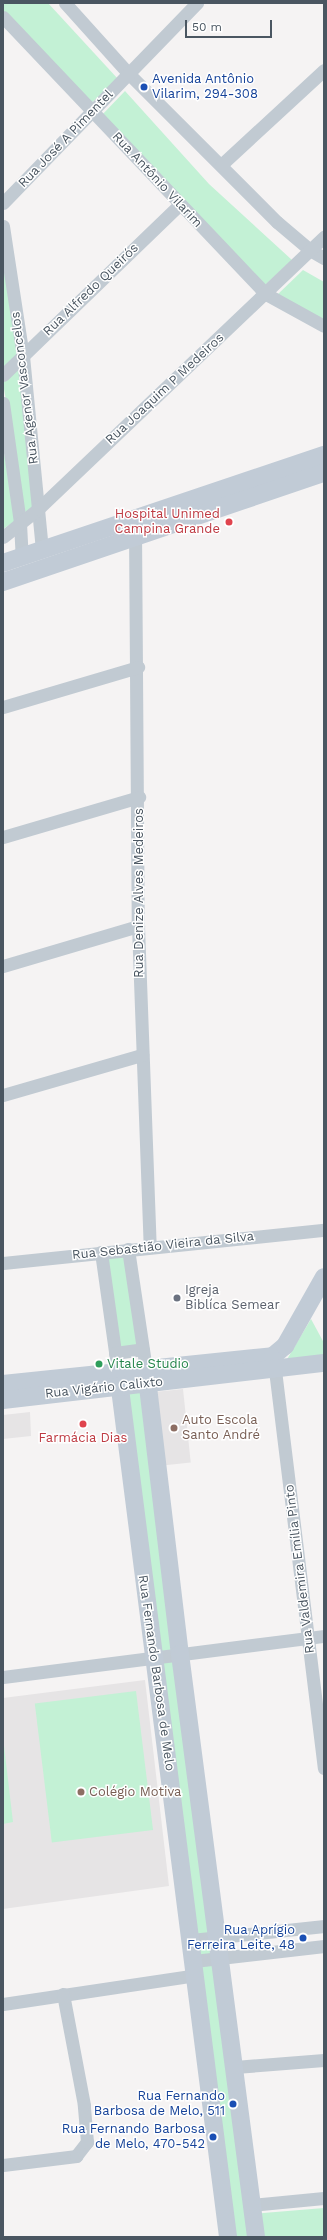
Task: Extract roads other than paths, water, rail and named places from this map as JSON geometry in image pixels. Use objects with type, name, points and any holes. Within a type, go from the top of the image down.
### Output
[{"type":"street","points":[[65,3],[129,74],[277,222],[310,250],[324,258]]},
{"type":"street","name":"Rua José A Pimentel","points":[[3,203],[93,112],[197,3]]},
{"type":"street","name":"Rua Antônio Vilarim","points":[[3,17],[179,205],[266,294],[324,326]]},
{"type":"street","points":[[221,165],[324,70]]},
{"type":"street","name":"Rua Alfredo Queirós","points":[[3,375],[179,205]]},
{"type":"street","name":"Rua Agenor Vasconcelos","points":[[3,226],[23,356],[42,549]]},
{"type":"street","name":"Rua Joaquim P Medeiros","points":[[3,537],[38,509],[266,294],[324,236]]},
{"type":"street","name":"Rua Agenor Vasconcelos","points":[[3,403],[20,523],[22,556]]},
{"type":"street","points":[[3,563],[324,456]]},
{"type":"street","points":[[3,582],[324,473]]},
{"type":"street","name":"Rua Denize Alves Medeiros","points":[[134,519],[138,667],[138,926],[150,1247]]},
{"type":"street","points":[[3,706],[138,667]]},
{"type":"street","points":[[3,837],[138,797]]},
{"type":"street","points":[[3,966],[138,926]]},
{"type":"street","points":[[3,1095],[142,1055]]},
{"type":"street","name":"Rua Sebastião Vieira da Silva","points":[[3,1263],[324,1230]]},
{"type":"street","points":[[128,1249],[147,1377]]},
{"type":"street","name":"Rua Fernando Barbosa de Melo","points":[[101,1252],[119,1380],[153,1658],[195,1968],[228,2237]]},
{"type":"street","name":"Rua Vigário Calixto","points":[[147,1377],[273,1356],[285,1346],[324,1277]]},
{"type":"street","points":[[115,1352],[143,1349]]},
{"type":"street","name":"Rua Vigário Calixto","points":[[3,1400],[119,1380],[147,1377],[275,1370],[324,1363]]},
{"type":"street","name":"Rua Valdemira Emília Pinto","points":[[275,1370],[324,1768]]},
{"type":"street","name":"Rua Fernando Barbosa de Melo","points":[[147,1377],[180,1654],[221,1959],[256,2237]]},
{"type":"street","name":"Rua Vigário Calixto","points":[[3,1384],[119,1380]]},
{"type":"street","points":[[3,1677],[324,1636]]},
{"type":"street","points":[[191,1940],[324,1926]]},
{"type":"street","points":[[3,2004],[63,1994],[195,1968],[221,1959],[324,1946]]},
{"type":"street","points":[[3,2165],[76,2156],[87,2142],[84,2105],[63,1994]]},
{"type":"street","points":[[235,2067],[324,2060]]},
{"type":"street","points":[[251,2205],[324,2198]]},
{"type":"place","name":"Avenida Antônio Vilarim, 294-308","points":[[144,87]]},
{"type":"place","name":"Hospital Unimed Campina Grande","points":[[229,522]]},
{"type":"place","name":"Igreja Biblíca Semear","points":[[177,1298]]},
{"type":"place","name":"Vitale Studio","points":[[99,1364]]},
{"type":"place","name":"Farmácia Dias","points":[[83,1424]]},
{"type":"place","name":"Auto Escola Santo André","points":[[174,1428]]},
{"type":"place","name":"Colégio Motiva","points":[[81,1792]]},
{"type":"place","name":"Rua Aprígio Ferreira Leite, 48","points":[[303,1938]]},
{"type":"place","name":"Rua Fernando Barbosa de Melo, 511","points":[[233,2104]]},
{"type":"place","name":"Rua Fernando Barbosa de Melo, 470-542","points":[[213,2137]]}]
